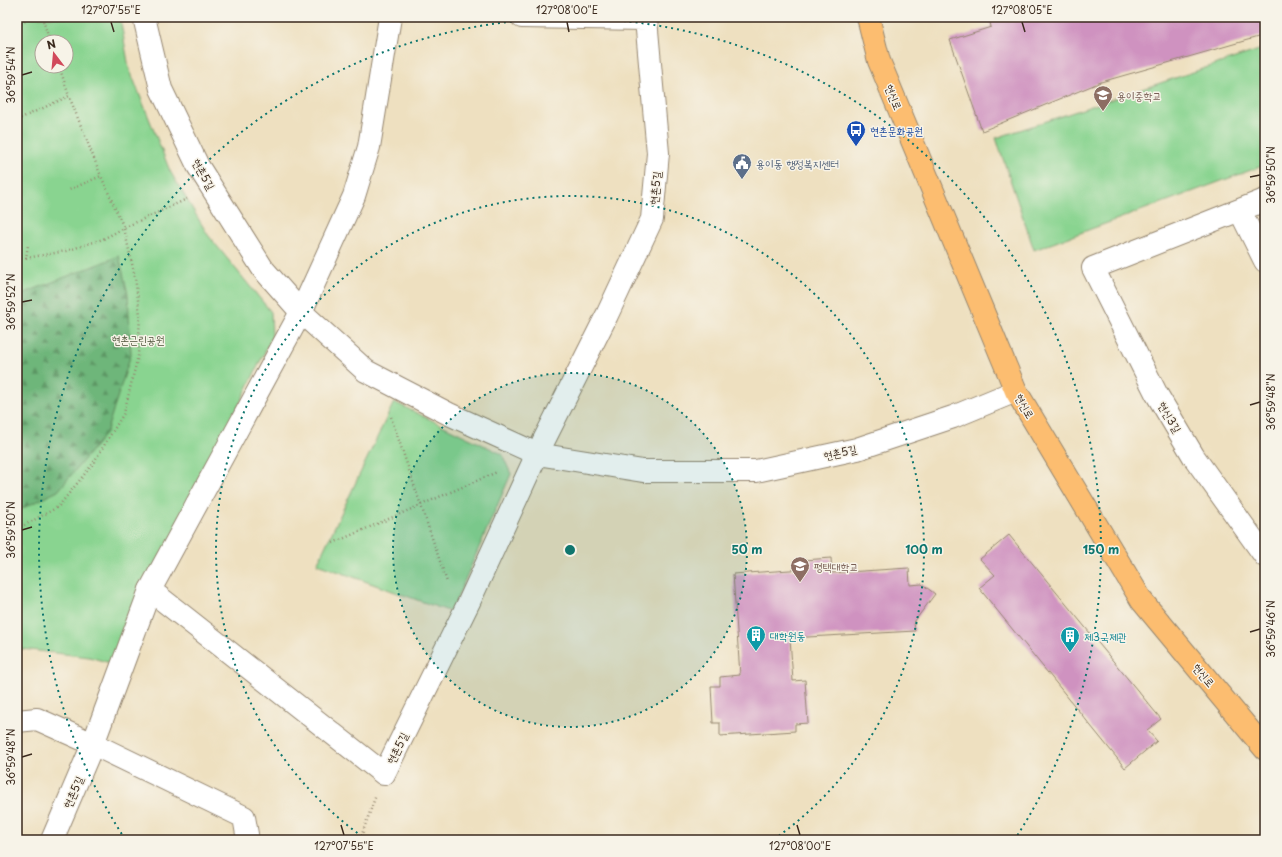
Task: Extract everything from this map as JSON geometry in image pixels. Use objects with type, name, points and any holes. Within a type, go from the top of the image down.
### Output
[{"type":"main road","name":"현신로","points":[[868,17],[880,61],[1016,391],[1142,601],[1265,749]]},
{"type":"street","name":"현촌5길","points":[[144,17],[161,89],[198,166],[263,269],[301,312],[366,371],[449,414],[537,454],[643,471],[756,471],[857,449],[953,417],[1016,391]]},
{"type":"street","points":[[301,312],[354,196],[369,147],[390,17]]},
{"type":"street","name":"현촌5길","points":[[150,590],[384,774],[469,602],[537,454],[607,315],[652,220],[658,153],[646,19],[522,17]]},
{"type":"street","points":[[1265,200],[1240,211],[1265,261]]},
{"type":"street","name":"현신3길","points":[[1240,211],[1093,268],[1163,406],[1194,457],[1265,556]]},
{"type":"street","name":"현촌5길","points":[[52,840],[93,744],[150,590],[301,312]]},
{"type":"street","points":[[17,721],[37,719],[93,744],[244,817],[248,840]]},
{"type":"path","points":[[17,24],[34,17]]},
{"type":"path","points":[[42,17],[47,34]]},
{"type":"path","points":[[17,529],[58,507],[92,465],[124,413],[138,356],[140,315],[135,277],[124,228],[101,176],[62,74]]},
{"type":"path","points":[[17,120],[69,96]]},
{"type":"path","points":[[17,143],[21,153]]},
{"type":"path","points":[[69,190],[101,176]]},
{"type":"path","points":[[17,258],[26,258],[66,251],[104,239],[124,228],[187,199]]},
{"type":"path","points":[[26,258],[28,245]]},
{"type":"path","points":[[391,417],[447,582]]},
{"type":"path","points":[[333,543],[497,472]]},
{"type":"path","points":[[360,840],[384,774]]},
{"type":"green space","name":"현촌근린공원","points":[[17,17],[120,17],[129,68],[170,171],[208,235],[271,312],[272,337],[114,664],[89,657],[22,649],[17,650]]},
{"type":"green space","points":[[1265,48],[1265,165],[1034,250],[996,138]]},
{"type":"green space","points":[[119,256],[128,294],[131,354],[106,433],[58,491],[17,511],[17,296]]},
{"type":"green space","points":[[394,402],[502,454],[511,474],[451,612],[317,564]]},
{"type":"building","points":[[989,17],[1265,17],[1265,35],[1101,82],[982,131],[950,40],[991,27]]},
{"type":"building","name":"제3국제관","points":[[1009,535],[1161,719],[1147,730],[1157,741],[1125,768],[979,588],[995,575],[980,559]]},
{"type":"building","name":"대학원동","points":[[831,558],[832,573],[909,568],[910,585],[922,584],[935,594],[914,622],[915,631],[790,638],[793,681],[805,680],[808,723],[795,724],[795,731],[720,736],[720,723],[713,723],[711,686],[720,686],[720,677],[740,675],[733,574],[804,569],[804,560]]},
{"type":"place","name":"용이중학교","points":[[1103,112]]},
{"type":"place","name":"현촌문화공원","points":[[856,147]]},
{"type":"place","name":"용이동 행정복지센터","points":[[742,180]]},
{"type":"place","name":"평택대학교","points":[[800,583]]},
{"type":"place","name":"대학원동","points":[[756,652]]},
{"type":"place","name":"제3국제관","points":[[1070,653]]}]
